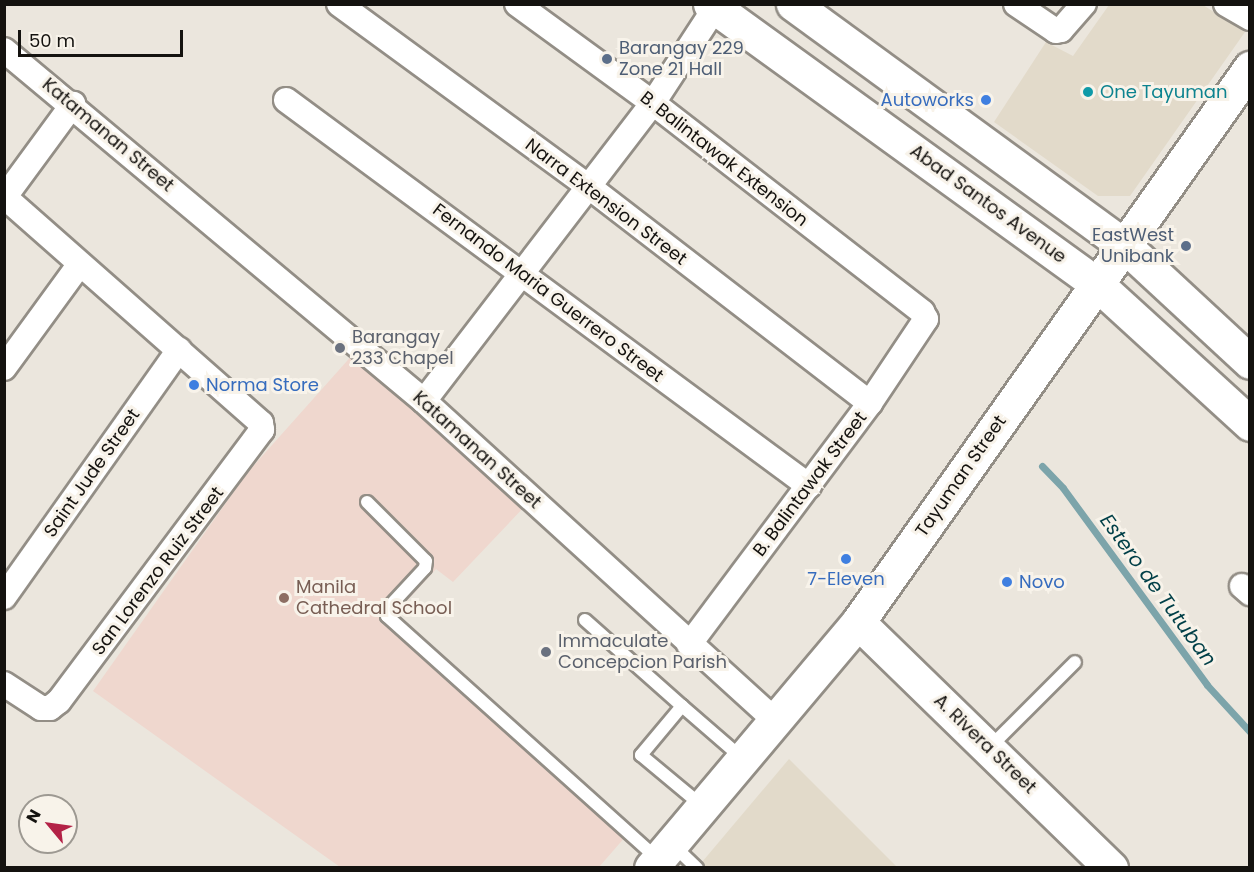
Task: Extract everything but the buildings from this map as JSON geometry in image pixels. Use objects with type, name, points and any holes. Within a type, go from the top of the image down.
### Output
[{"type":"main road","points":[[793,4],[1126,247],[1250,362]]},
{"type":"main road","name":"Abad Santos Avenue","points":[[713,6],[1098,285],[1250,424]]},
{"type":"main road","name":"Tayuman Street","points":[[660,857],[858,622],[1126,247],[1250,68]]},
{"type":"main road","name":"A. Rivera Street","points":[[858,622],[990,747],[1111,867]]},
{"type":"street","name":"Narra Extension Street","points":[[339,4],[588,186],[870,403]]},
{"type":"street","name":"B. Balintawak Extension","points":[[517,4],[652,103],[926,319]]},
{"type":"street","points":[[1016,4],[1056,31],[1061,30],[1084,4]]},
{"type":"street","points":[[1226,4],[1250,18]]},
{"type":"street","points":[[424,401],[652,103],[713,6]]},
{"type":"street","name":"Katamanan Street","points":[[4,50],[73,104],[424,401],[689,645],[776,721]]},
{"type":"street","name":"Fernando Maria Guerrero Street","points":[[286,100],[809,486]]},
{"type":"street","points":[[73,104],[5,198],[179,350]]},
{"type":"street","points":[[4,368],[79,265]]},
{"type":"street","name":"B. Balintawak Street","points":[[689,645],[870,403],[926,319]]},
{"type":"street","name":"San Lorenzo Ruiz Street","points":[[4,684],[41,708],[50,708],[59,701],[262,430],[261,423],[179,350]]},
{"type":"street","name":"Saint Jude Street","points":[[4,597],[179,350]]},
{"type":"lane","points":[[368,502],[426,561],[425,568],[388,608],[387,616],[660,857],[697,867]]},
{"type":"lane","points":[[585,620],[743,759]]},
{"type":"lane","points":[[990,747],[1075,662]]},
{"type":"lane","points":[[682,706],[641,754],[703,806]]},
{"type":"shaded area","points":[[1109,5],[1203,5],[1245,32],[1130,196],[1098,196],[994,122],[1046,42],[1073,56]]},
{"type":"shaded area","name":"Manila Cathedral School","points":[[355,352],[526,505],[453,582],[436,569],[395,614],[633,828],[599,867],[340,867],[93,691],[247,473]]},
{"type":"shaded area","points":[[789,759],[897,867],[697,868]]},
{"type":"waterway","name":"Estero de Tutuban","points":[[1042,466],[1063,488],[1207,685],[1250,732]]},
{"type":"place","name":"Barangay 229 Zone 21 Hall","points":[[607,59]]},
{"type":"place","name":"One Tayuman","points":[[1088,92]]},
{"type":"place","name":"Autoworks","points":[[986,100]]},
{"type":"place","name":"EastWest Unibank","points":[[1186,246]]},
{"type":"place","name":"Barangay 233 Chapel","points":[[340,348]]},
{"type":"place","name":"Norma Store","points":[[194,385]]},
{"type":"place","name":"7-Eleven","points":[[846,559]]},
{"type":"place","name":"Novo","points":[[1007,582]]},
{"type":"place","name":"Manila Cathedral School","points":[[284,598]]},
{"type":"place","name":"Immaculate Concepcion Parish","points":[[546,652]]}]
